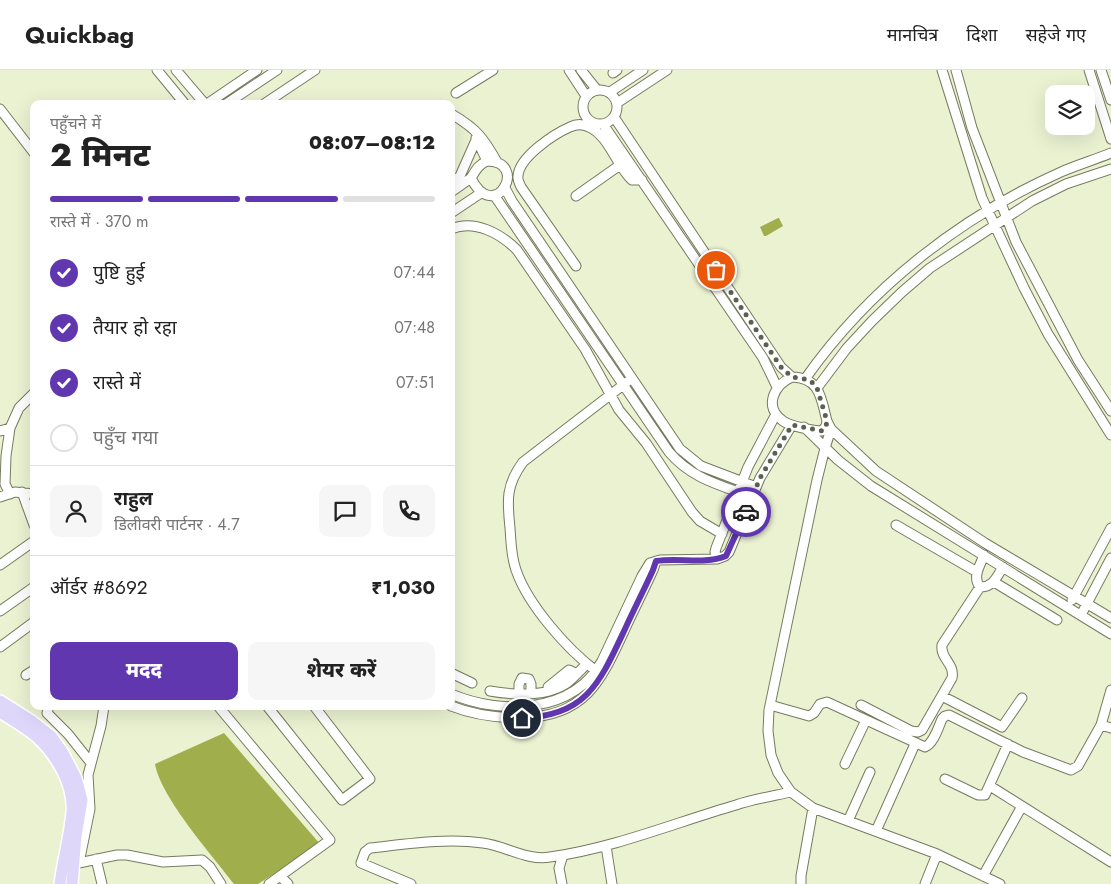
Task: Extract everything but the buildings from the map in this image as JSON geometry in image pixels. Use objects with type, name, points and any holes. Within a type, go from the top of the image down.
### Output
[{"type":"main road","points":[[0,701],[51,736],[70,766],[82,800],[77,863],[72,884]]},
{"type":"main road","points":[[0,712],[37,737],[51,752],[67,781],[72,797],[72,811],[60,884]]},
{"type":"street","points":[[157,70],[182,100]]},
{"type":"street","points":[[176,70],[202,100]]},
{"type":"street","points":[[212,100],[257,70]]},
{"type":"street","points":[[232,100],[277,70]]},
{"type":"street","points":[[270,100],[315,70]]},
{"type":"street","points":[[456,93],[493,70]]},
{"type":"street","points":[[569,70],[586,96]]},
{"type":"street","points":[[581,70],[596,90]]},
{"type":"street","points":[[610,92],[643,70]]},
{"type":"street","points":[[617,103],[667,70]]},
{"type":"street","points":[[942,70],[982,198],[994,225],[1042,323],[1111,435]]},
{"type":"street","points":[[956,70],[972,128],[1016,242],[1078,360],[1111,411]]},
{"type":"street","points":[[1089,70],[1111,139]]},
{"type":"street","points":[[1101,70],[1111,100]]},
{"type":"street","points":[[596,90],[610,92],[617,103],[617,110],[610,121],[596,124],[585,116],[583,103],[586,96],[596,90]]},
{"type":"street","points":[[0,109],[30,148]]},
{"type":"street","points":[[455,116],[468,124],[477,137],[487,161]]},
{"type":"street","points":[[614,116],[781,367],[792,377],[811,381],[817,388],[829,425],[876,471],[985,543],[1111,618]]},
{"type":"street","points":[[576,266],[521,187],[517,177],[522,165],[535,150],[571,126],[580,124],[588,126],[600,134],[630,178],[642,180]]},
{"type":"street","points":[[603,124],[763,358],[777,387]]},
{"type":"street","points":[[471,178],[476,188],[481,193],[487,195],[500,193],[508,182],[508,175],[505,169],[497,162],[483,138],[477,137]]},
{"type":"street","points":[[455,180],[460,176],[477,137]]},
{"type":"street","points":[[805,379],[834,340],[910,264],[926,252],[1001,202],[1063,171],[1111,154]]},
{"type":"street","points":[[455,189],[471,178],[481,164],[487,161],[497,162]]},
{"type":"street","points":[[576,196],[620,165]]},
{"type":"street","points":[[817,388],[847,348],[872,321],[930,268],[1032,201],[1066,184],[1111,169]]},
{"type":"street","points":[[505,188],[680,449],[701,466],[756,486]]},
{"type":"street","points":[[455,210],[481,193]]},
{"type":"street","points":[[494,195],[669,452],[680,464],[695,475],[752,497]]},
{"type":"street","points":[[455,228],[465,225],[494,232],[508,241],[517,250],[586,349],[619,410],[646,443],[696,517],[722,534]]},
{"type":"street","points":[[1042,323],[1056,318]]},
{"type":"street","points":[[605,383],[617,375]]},
{"type":"street","points":[[792,377],[777,387],[773,396],[773,406],[776,414],[783,421],[792,425],[822,431],[829,425]]},
{"type":"street","points":[[596,671],[556,633],[523,586],[515,569],[512,554],[507,506],[508,492],[514,474],[523,462],[633,378]]},
{"type":"street","points":[[10,494],[5,484],[10,428],[19,408],[30,397]]},
{"type":"street","points":[[717,560],[715,552],[743,481],[776,414]]},
{"type":"street","points":[[455,696],[487,705],[530,706],[548,703],[586,683],[596,671],[648,565],[656,561],[717,560],[726,556],[756,486],[792,425]]},
{"type":"street","points":[[829,425],[770,705],[768,731],[771,755],[778,773],[791,792],[812,808],[938,854],[1000,884]]},
{"type":"street","points":[[804,427],[825,448],[871,486],[1111,634]]},
{"type":"street","points":[[0,431],[10,428]]},
{"type":"street","points":[[22,492],[30,514]]},
{"type":"street","points":[[0,497],[22,492],[30,493]]},
{"type":"street","points":[[896,524],[977,572]]},
{"type":"street","points":[[1068,607],[1111,528]]},
{"type":"street","points":[[0,565],[30,544]]},
{"type":"street","points":[[980,587],[976,580],[977,572],[984,555]]},
{"type":"street","points":[[1081,615],[1111,558]]},
{"type":"street","points":[[455,707],[480,714],[506,718],[538,717],[554,714],[581,700],[606,670],[656,561]]},
{"type":"street","points":[[980,587],[989,586],[994,582],[1002,567]]},
{"type":"street","points":[[994,582],[1057,620]]},
{"type":"street","points":[[861,705],[911,731],[918,732],[922,730],[952,678],[951,665],[943,655],[942,645],[980,587]]},
{"type":"street","points":[[0,611],[30,590]]},
{"type":"street","points":[[0,647],[30,625]]},
{"type":"street","points":[[490,691],[519,693],[550,686],[569,670],[577,674],[587,664]]},
{"type":"street","points":[[455,675],[472,683]]},
{"type":"street","points":[[519,693],[519,684],[522,678],[529,679],[533,690]]},
{"type":"street","points":[[770,705],[809,716],[814,713],[820,704],[828,702],[925,747],[928,746],[942,719],[945,716],[949,716],[1032,756],[1071,770],[1078,766],[1100,725],[1111,690]]},
{"type":"street","points":[[942,696],[1002,727],[1022,698]]},
{"type":"street","points":[[47,710],[47,713],[68,734],[91,763]]},
{"type":"street","points":[[103,710],[87,779],[89,815],[77,863],[117,855],[127,855],[163,862],[202,860],[210,867],[221,884]]},
{"type":"street","points":[[221,710],[330,840],[269,884]]},
{"type":"street","points":[[270,710],[342,800],[370,779],[317,710]]},
{"type":"street","points":[[845,764],[866,720]]},
{"type":"street","points":[[1100,725],[1111,728]]},
{"type":"street","points":[[876,831],[916,744]]},
{"type":"street","points":[[944,779],[983,796],[987,793],[1008,744]]},
{"type":"street","points":[[848,821],[870,772]]},
{"type":"street","points":[[990,786],[1111,862]]},
{"type":"street","points":[[410,884],[361,862],[365,852],[370,848],[417,842],[465,842],[500,846],[529,857],[538,858],[563,855],[606,846],[737,804],[791,792]]},
{"type":"street","points":[[983,876],[1022,806]]},
{"type":"street","points":[[801,884],[812,808]]},
{"type":"street","points":[[606,846],[612,884]]},
{"type":"street","points":[[925,884],[938,854]]},
{"type":"street","points":[[562,884],[559,868],[563,855]]},
{"type":"street","points":[[96,859],[102,884]]},
{"type":"street","points":[[280,876],[288,884]]},
{"type":"shaded area","points":[[778,218],[783,226],[764,236],[760,227]]},
{"type":"shaded area","points":[[224,733],[320,844],[258,884],[234,884],[177,809],[159,778],[155,764]]},
{"type":"way so far","points":[[716,270],[781,367],[792,377],[811,381],[817,388],[827,421],[822,431],[792,425],[783,437],[760,478],[746,512]]},
{"type":"route","points":[[522,718],[554,714],[581,700],[599,681],[606,670],[656,561],[705,561],[717,560],[726,556],[746,512]]}]
